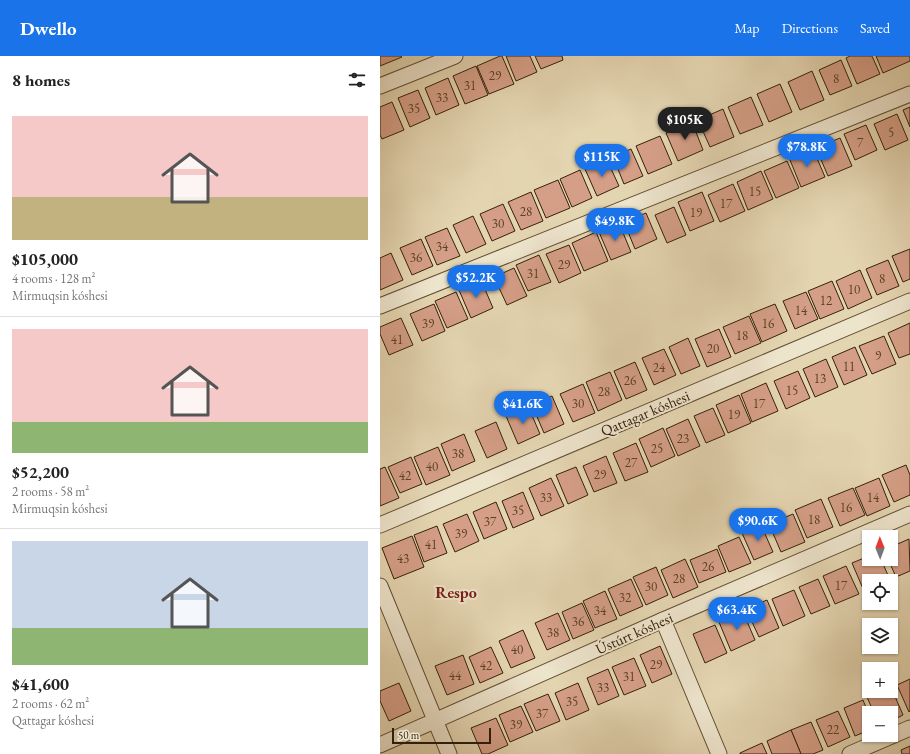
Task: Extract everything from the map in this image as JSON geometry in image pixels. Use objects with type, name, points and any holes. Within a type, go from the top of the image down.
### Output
[{"type":"street","points":[[380,86],[455,56]]},
{"type":"street","points":[[380,306],[910,94]]},
{"type":"street","name":"Qattagar kóshesi","points":[[380,525],[910,301]]},
{"type":"street","name":"Ústúrt kóshesi","points":[[380,745],[663,620],[910,514]]},
{"type":"street","points":[[380,586],[449,754]]},
{"type":"street","points":[[663,620],[719,754]]},
{"type":"street","points":[[850,754],[910,728]]},
{"type":"building","points":[[380,56],[401,56],[402,57],[380,66]]},
{"type":"building","points":[[502,56],[514,84],[489,94],[477,66]]},
{"type":"building","points":[[506,56],[530,56],[537,72],[516,81]]},
{"type":"building","points":[[535,56],[562,56],[563,60],[541,69]]},
{"type":"building","points":[[850,56],[872,56],[880,74],[857,84],[846,58]]},
{"type":"building","points":[[876,56],[910,56],[910,61],[883,73]]},
{"type":"building","points":[[841,60],[852,86],[830,95],[819,70]]},
{"type":"building","points":[[476,66],[488,95],[465,104],[453,76]]},
{"type":"building","points":[[812,71],[824,100],[800,110],[788,82]]},
{"type":"building","points":[[448,78],[459,105],[436,115],[425,88]]},
{"type":"building","points":[[780,84],[792,112],[769,122],[757,94]]},
{"type":"building","points":[[418,90],[430,118],[410,127],[398,98]]},
{"type":"building","points":[[751,97],[763,125],[740,134],[728,107]]},
{"type":"building","points":[[392,102],[404,130],[382,139],[380,135],[380,107]]},
{"type":"building","points":[[910,107],[910,127],[903,110]]},
{"type":"building","points":[[723,109],[734,137],[710,147],[698,120]]},
{"type":"building","points":[[897,114],[908,140],[885,150],[874,124]]},
{"type":"building","points":[[692,122],[703,150],[678,161],[666,133]]},
{"type":"building","points":[[866,125],[877,150],[855,160],[844,134]]},
{"type":"building","points":[[660,136],[672,164],[648,174],[636,146]]},
{"type":"building","points":[[840,138],[852,166],[828,176],[816,148]]},
{"type":"building","points":[[631,149],[643,176],[624,184],[613,157]]},
{"type":"building","points":[[813,149],[825,177],[801,187],[790,160]]},
{"type":"building","points":[[607,160],[619,186],[597,196],[585,169]]},
{"type":"building","points":[[787,161],[799,188],[776,198],[764,171]]},
{"type":"building","points":[[580,170],[592,198],[572,207],[560,179]]},
{"type":"building","points":[[761,171],[773,199],[748,210],[737,182]]},
{"type":"building","points":[[558,180],[570,208],[546,218],[534,190]]},
{"type":"building","points":[[733,184],[745,211],[720,222],[708,195]]},
{"type":"building","points":[[531,192],[543,221],[521,230],[508,202]]},
{"type":"building","points":[[702,192],[714,221],[690,231],[678,202]]},
{"type":"building","points":[[503,204],[515,231],[492,241],[480,214]]},
{"type":"building","points":[[674,207],[686,235],[667,243],[655,215]]},
{"type":"building","points":[[646,213],[657,239],[635,249],[624,222]]},
{"type":"building","points":[[473,216],[486,244],[466,253],[453,225]]},
{"type":"building","points":[[619,223],[631,252],[611,260],[599,232]]},
{"type":"building","points":[[447,228],[460,256],[437,265],[425,237]]},
{"type":"building","points":[[596,232],[608,261],[584,271],[572,243]]},
{"type":"building","points":[[421,239],[433,266],[412,275],[400,248]]},
{"type":"building","points":[[569,245],[581,273],[559,283],[546,254]]},
{"type":"building","points":[[910,249],[910,279],[903,282],[892,256]]},
{"type":"building","points":[[391,253],[403,280],[380,290],[380,258]]},
{"type":"building","points":[[539,255],[551,282],[528,291],[516,265]]},
{"type":"building","points":[[888,260],[899,286],[877,295],[866,269]]},
{"type":"building","points":[[514,268],[527,296],[507,305],[494,277]]},
{"type":"building","points":[[860,270],[872,298],[848,309],[836,281]]},
{"type":"building","points":[[481,280],[493,308],[471,318],[459,290]]},
{"type":"building","points":[[832,281],[844,309],[820,319],[808,291]]},
{"type":"building","points":[[456,292],[468,319],[447,328],[435,301]]},
{"type":"building","points":[[806,292],[818,319],[795,329],[783,301]]},
{"type":"building","points":[[434,304],[445,331],[422,341],[410,314]]},
{"type":"building","points":[[775,304],[787,331],[762,342],[750,314]]},
{"type":"building","points":[[749,316],[761,343],[735,354],[723,327]]},
{"type":"building","points":[[401,318],[413,345],[389,355],[380,334],[380,327]]},
{"type":"building","points":[[910,323],[910,354],[899,358],[888,333]]},
{"type":"building","points":[[719,329],[731,357],[707,367],[695,339]]},
{"type":"building","points":[[884,336],[896,364],[872,374],[859,346]]},
{"type":"building","points":[[688,338],[700,366],[681,374],[669,347]]},
{"type":"building","points":[[855,347],[867,375],[844,385],[832,357]]},
{"type":"building","points":[[664,349],[676,375],[654,385],[642,358]]},
{"type":"building","points":[[826,359],[838,387],[815,397],[803,369]]},
{"type":"building","points":[[635,362],[647,390],[626,399],[614,371]]},
{"type":"building","points":[[798,371],[810,398],[786,409],[774,381]]},
{"type":"building","points":[[610,372],[622,400],[598,411],[586,382]]},
{"type":"building","points":[[766,383],[778,411],[752,422],[741,394]]},
{"type":"building","points":[[583,384],[595,413],[573,422],[560,394]]},
{"type":"building","points":[[739,395],[751,423],[728,433],[716,405]]},
{"type":"building","points":[[552,396],[564,424],[544,433],[532,405]]},
{"type":"building","points":[[528,406],[540,434],[518,444],[506,416]]},
{"type":"building","points":[[713,408],[725,435],[706,443],[694,416]]},
{"type":"building","points":[[688,419],[700,446],[678,456],[666,429]]},
{"type":"building","points":[[496,422],[507,449],[487,458],[475,431]]},
{"type":"building","points":[[663,428],[675,456],[651,467],[639,439]]},
{"type":"building","points":[[464,434],[475,461],[452,471],[441,444]]},
{"type":"building","points":[[636,443],[648,472],[625,481],[613,453]]},
{"type":"building","points":[[438,447],[450,475],[426,485],[414,457]]},
{"type":"building","points":[[606,456],[617,483],[594,492],[583,466]]},
{"type":"building","points":[[411,457],[422,484],[400,493],[388,467]]},
{"type":"building","points":[[906,465],[910,475],[910,495],[894,502],[882,475]]},
{"type":"building","points":[[385,467],[399,498],[380,506],[380,469]]},
{"type":"building","points":[[576,467],[588,495],[568,504],[556,475]]},
{"type":"building","points":[[551,478],[564,506],[541,516],[529,488]]},
{"type":"building","points":[[879,478],[890,506],[867,516],[855,488]]},
{"type":"building","points":[[853,488],[865,515],[840,526],[828,498]]},
{"type":"building","points":[[523,492],[534,519],[513,528],[502,501]]},
{"type":"building","points":[[821,499],[833,527],[807,538],[795,510]]},
{"type":"building","points":[[496,502],[507,529],[484,539],[473,512]]},
{"type":"building","points":[[467,514],[479,541],[455,552],[443,524]]},
{"type":"building","points":[[793,514],[805,542],[781,552],[769,524]]},
{"type":"building","points":[[761,525],[773,552],[754,560],[742,533]]},
{"type":"building","points":[[437,526],[447,553],[424,562],[414,535]]},
{"type":"building","points":[[412,536],[424,567],[394,579],[382,548]]},
{"type":"building","points":[[739,537],[751,563],[729,572],[718,546]]},
{"type":"building","points":[[909,539],[910,571],[898,576],[898,574],[895,574],[891,566],[898,566],[898,544]]},
{"type":"building","points":[[717,549],[726,572],[699,583],[690,560]]},
{"type":"building","points":[[685,559],[698,587],[673,598],[661,570]]},
{"type":"building","points":[[862,559],[862,566],[884,566],[887,574],[862,574],[862,586],[852,563]]},
{"type":"building","points":[[846,566],[859,594],[835,604],[823,576]]},
{"type":"building","points":[[656,567],[668,595],[646,605],[633,577]]},
{"type":"building","points":[[631,579],[643,606],[620,616],[608,589]]},
{"type":"building","points":[[818,579],[830,606],[811,614],[799,587]]},
{"type":"building","points":[[794,590],[805,616],[783,626],[772,599]]},
{"type":"building","points":[[605,591],[617,619],[595,628],[583,601]]},
{"type":"building","points":[[767,600],[779,628],[759,637],[746,609]]},
{"type":"building","points":[[582,603],[594,630],[573,639],[562,612]]},
{"type":"building","points":[[743,612],[755,640],[731,651],[719,622]]},
{"type":"building","points":[[558,613],[570,640],[547,650],[535,623]]},
{"type":"building","points":[[715,625],[727,653],[705,663],[693,634]]},
{"type":"building","points":[[523,630],[535,658],[511,668],[499,641]]},
{"type":"building","points":[[660,646],[672,674],[652,683],[640,655]]},
{"type":"building","points":[[491,647],[503,673],[480,683],[469,657]]},
{"type":"building","points":[[463,655],[474,684],[447,695],[435,666]]},
{"type":"building","points":[[634,658],[646,686],[624,695],[612,667]]},
{"type":"building","points":[[608,669],[619,696],[598,705],[587,678]]},
{"type":"building","points":[[910,679],[909,712],[898,687],[898,685]]},
{"type":"building","points":[[399,683],[411,711],[389,721],[380,701],[380,691]]},
{"type":"building","points":[[578,683],[589,710],[566,720],[555,693]]},
{"type":"building","points":[[548,694],[560,721],[536,731],[524,704]]},
{"type":"building","points":[[867,698],[896,698],[903,715],[898,718],[898,706],[871,706]]},
{"type":"building","points":[[863,700],[865,706],[862,706],[862,733],[855,736],[844,708]]},
{"type":"building","points":[[521,706],[533,732],[510,742],[499,715]]},
{"type":"building","points":[[838,711],[850,737],[828,747],[816,720]]},
{"type":"building","points":[[496,718],[508,745],[488,754],[482,754],[471,728]]},
{"type":"building","points":[[811,722],[823,750],[813,754],[801,754],[791,730]]},
{"type":"building","points":[[791,730],[801,754],[772,754],[767,741]]},
{"type":"building","points":[[762,743],[767,754],[740,754],[740,753]]},
{"type":"building","points":[[910,746],[910,754],[902,754],[901,750]]},
{"type":"district","name":"Respo","points":[[456,592]]}]
